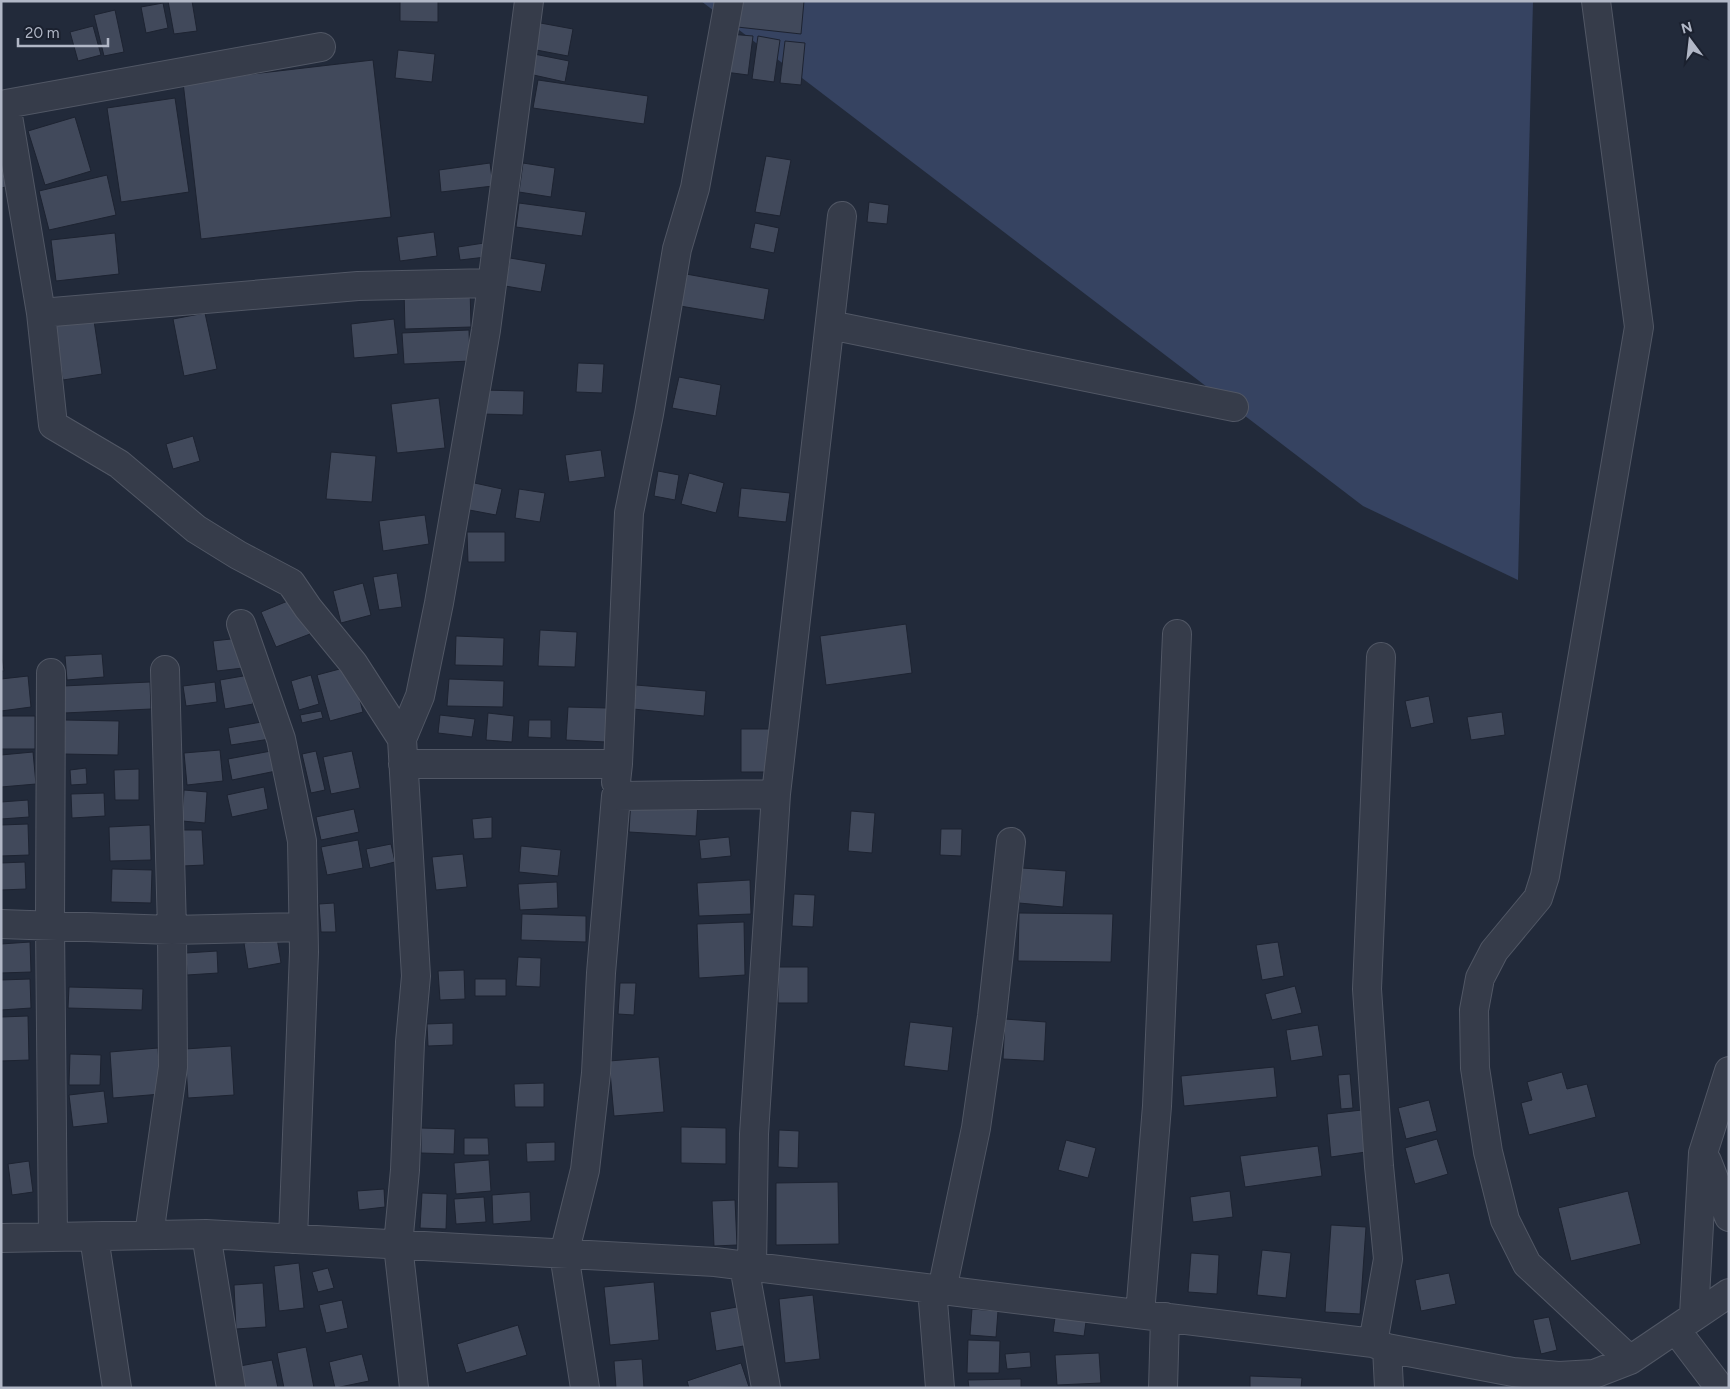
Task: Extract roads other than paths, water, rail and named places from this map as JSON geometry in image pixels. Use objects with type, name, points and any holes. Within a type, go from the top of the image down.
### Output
[{"type":"street","points":[[414,1388],[398,1245],[405,1170],[410,1042],[416,976],[402,751],[420,696],[439,603],[492,283],[529,1]]},
{"type":"street","points":[[585,1388],[564,1254],[584,1170],[596,1073],[618,764],[629,513],[649,414],[677,249],[695,188],[728,1]]},
{"type":"street","points":[[1596,1],[1639,327],[1546,876],[1538,898],[1494,951],[1480,978],[1474,1010],[1475,1068],[1488,1152],[1505,1220],[1527,1264],[1630,1360]]},
{"type":"street","points":[[321,47],[4,104],[41,313],[53,425],[119,464],[196,529],[238,556],[291,583],[308,608],[352,663],[402,751]]},
{"type":"street","points":[[766,1388],[748,1266],[754,1134],[776,794],[842,216]]},
{"type":"street","points":[[41,313],[358,286],[492,283]]},
{"type":"street","points":[[830,325],[1234,407]]},
{"type":"street","points":[[241,624],[281,739],[300,832],[303,928],[293,1239]]},
{"type":"street","points":[[1163,1388],[1152,1316],[1157,1106],[1177,634]]},
{"type":"street","points":[[1381,657],[1367,989],[1379,1166],[1388,1259],[1380,1345],[1388,1388]]},
{"type":"street","points":[[149,1235],[173,1067],[172,930],[165,670]]},
{"type":"street","points":[[51,674],[50,925],[53,1237]]},
{"type":"street","points":[[402,751],[618,764]]},
{"type":"street","points":[[616,796],[776,794]]},
{"type":"street","points":[[940,1388],[937,1289],[976,1128],[992,1016],[1011,842]]},
{"type":"street","points":[[1,924],[172,930],[303,928]]},
{"type":"street","points":[[1720,1388],[1685,1322],[1703,1153],[1729,1071]]},
{"type":"street","points":[[1703,1153],[1729,1216]]},
{"type":"street","points":[[1,1238],[206,1234],[748,1266],[1380,1345],[1513,1372],[1559,1376],[1594,1374],[1630,1360],[1729,1294]]},
{"type":"street","points":[[206,1234],[231,1388]]},
{"type":"street","points":[[94,1236],[117,1388]]},
{"type":"water","points":[[701,1],[1533,1],[1518,580],[1363,506]]}]
